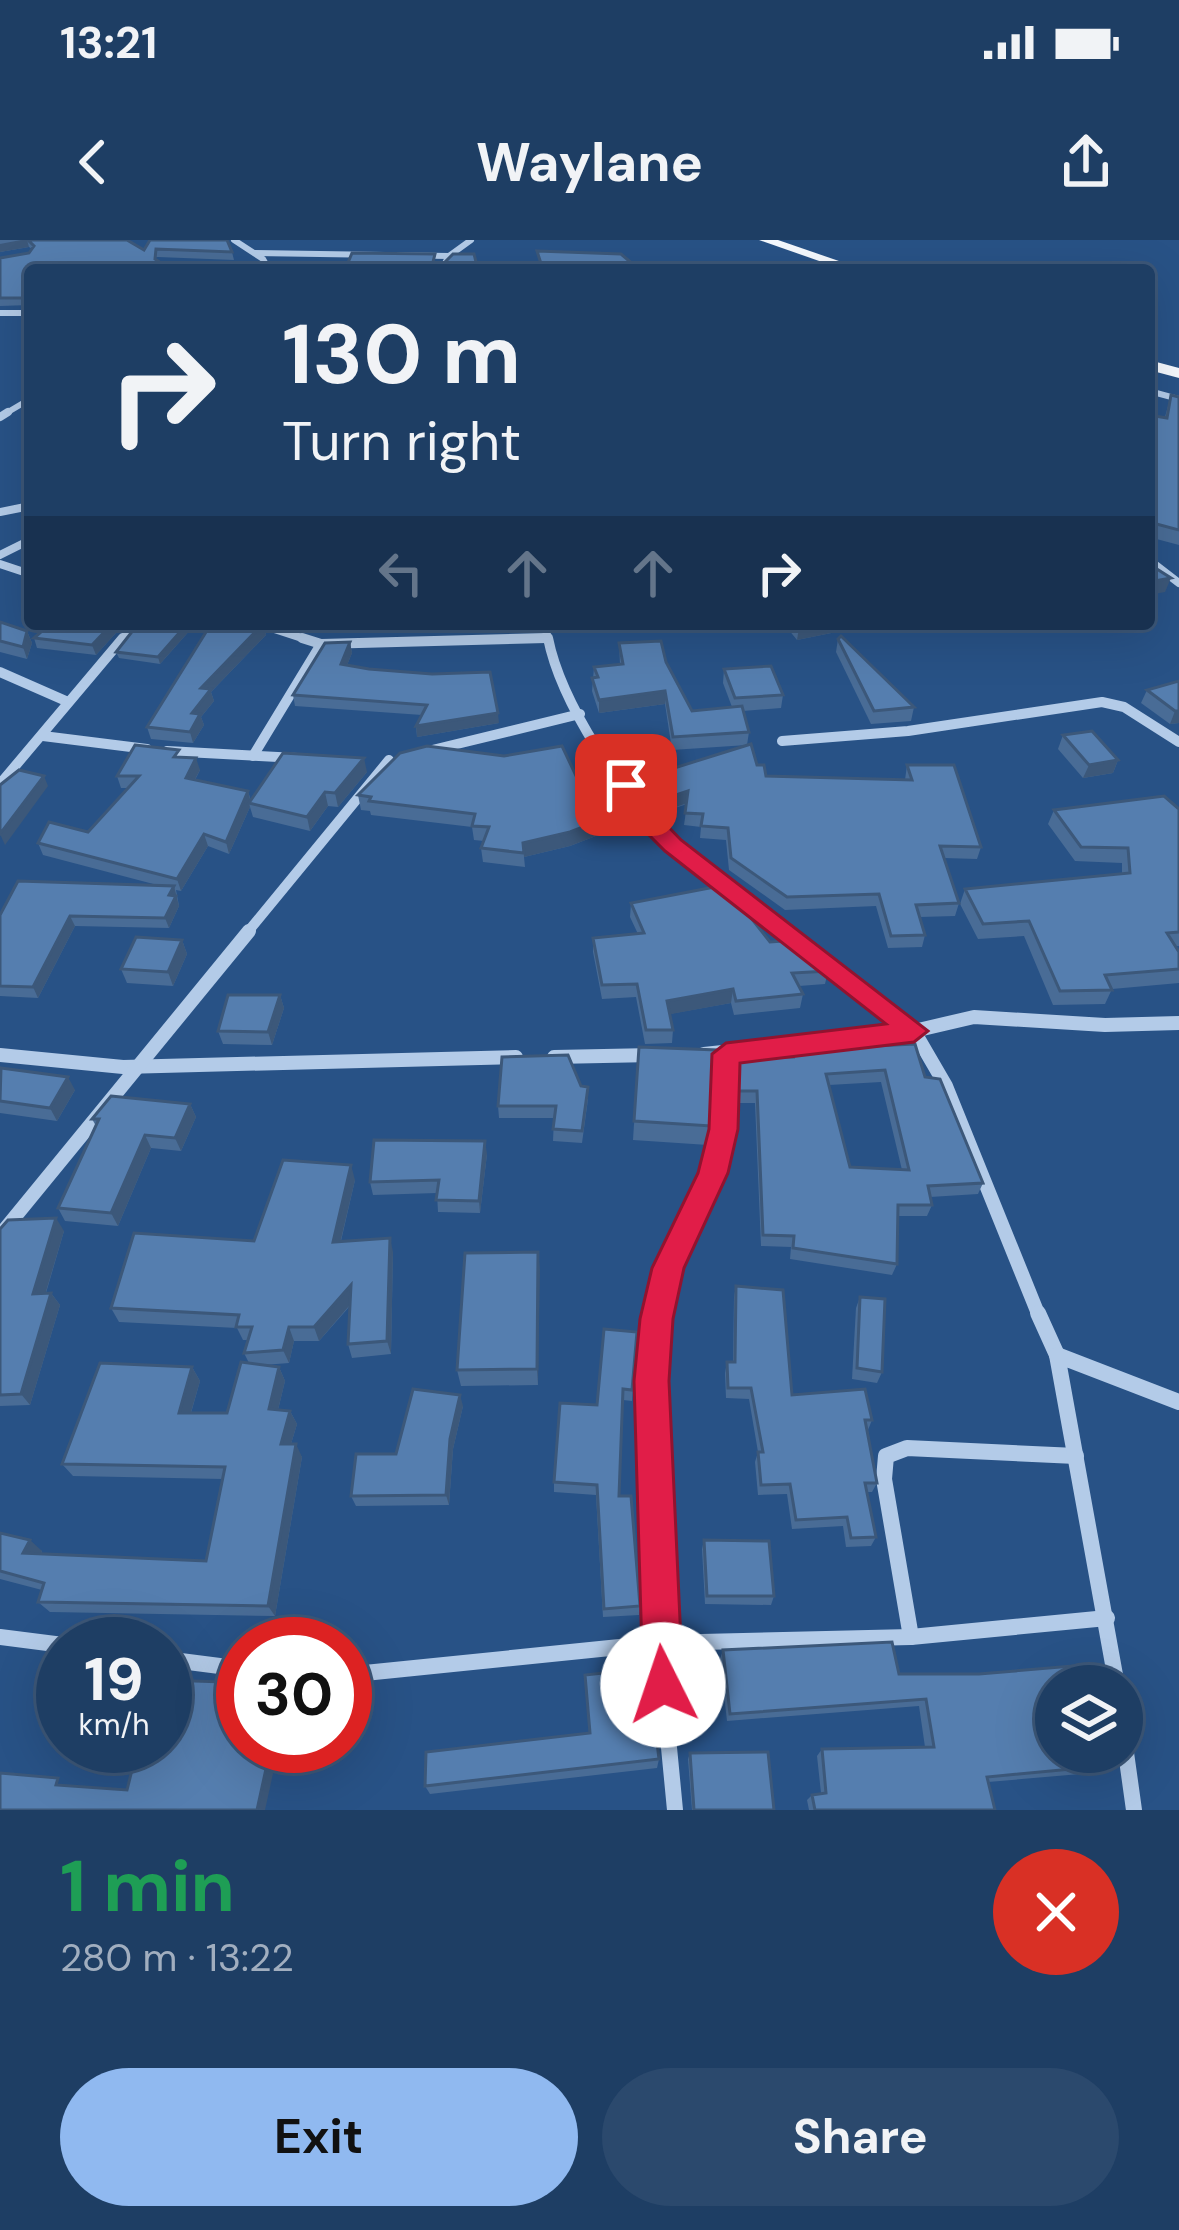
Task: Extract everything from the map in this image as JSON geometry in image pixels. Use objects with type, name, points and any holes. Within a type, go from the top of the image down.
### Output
[{"type":"main road","points":[[759,243],[837,264]]},
{"type":"main road","points":[[759,243],[811,264]]},
{"type":"street","points":[[234,240],[264,264]]},
{"type":"street","points":[[316,251],[327,240]]},
{"type":"street","points":[[444,264],[471,240]]},
{"type":"street","points":[[255,253],[449,256]]},
{"type":"street","points":[[1155,565],[1179,583]]},
{"type":"street","points":[[0,784],[130,630]]},
{"type":"street","points":[[278,630],[321,644],[546,638]]},
{"type":"street","points":[[545,630],[580,713],[649,820],[673,845],[914,1031],[946,1086],[1005,1240],[1057,1354],[1114,1665]]},
{"type":"street","points":[[254,756],[321,644]]},
{"type":"street","points":[[0,672],[66,701]]},
{"type":"street","points":[[782,741],[908,730],[1102,702],[1124,707],[1179,742]]},
{"type":"street","points":[[370,760],[389,760],[580,713]]},
{"type":"street","points":[[43,736],[312,759]]},
{"type":"street","points":[[0,1235],[389,760]]},
{"type":"street","points":[[0,1054],[123,1067],[726,1054],[914,1031],[974,1017],[1105,1025],[1179,1022]]},
{"type":"street","points":[[675,1810],[659,1643],[651,1381],[656,1319],[668,1268],[713,1173],[724,1129],[726,1054]]},
{"type":"street","points":[[1057,1354],[1179,1402]]},
{"type":"street","points":[[911,1637],[884,1479],[886,1456],[908,1448],[1076,1456]]},
{"type":"street","points":[[372,1672],[659,1643],[911,1637],[1107,1618]]},
{"type":"street","points":[[0,1636],[36,1641]]},
{"type":"street","points":[[1129,1773],[1134,1810]]},
{"type":"building","points":[[28,240],[127,240],[144,250],[150,240],[227,240],[232,252],[156,249],[155,259],[162,264],[24,264],[24,298],[0,298],[0,258],[29,253],[34,246]]},
{"type":"building","points":[[537,251],[621,254],[633,264],[541,264]]},
{"type":"building","points":[[352,253],[435,254],[435,264],[347,264]]},
{"type":"building","points":[[453,254],[474,254],[476,264],[443,264]]},
{"type":"building","points":[[1171,395],[1179,397],[1179,530],[1155,524],[1155,416],[1167,418]]},
{"type":"building","points":[[1155,568],[1171,578],[1155,581]]},
{"type":"building","points":[[0,622],[27,631],[23,647],[0,641]]},
{"type":"building","points":[[43,630],[106,630],[92,645],[34,638]]},
{"type":"building","points":[[133,630],[182,630],[158,657],[116,652]]},
{"type":"building","points":[[207,630],[257,630],[201,688],[211,689],[192,713],[200,714],[190,732],[147,727]]},
{"type":"building","points":[[841,636],[914,707],[874,711],[838,639]]},
{"type":"building","points":[[661,641],[666,662],[692,711],[742,706],[749,732],[673,737],[665,691],[599,700],[592,678],[598,677],[594,667],[623,664],[619,643]]},
{"type":"building","points":[[350,642],[341,664],[432,674],[490,672],[498,713],[416,726],[427,705],[293,695],[325,643]]},
{"type":"building","points":[[771,666],[783,695],[735,698],[724,669]]},
{"type":"building","points":[[1179,681],[1179,711],[1147,690]]},
{"type":"building","points":[[1092,731],[1118,760],[1089,765],[1063,735]]},
{"type":"building","points":[[751,744],[766,776],[912,780],[907,765],[954,765],[981,847],[940,846],[959,903],[916,905],[925,935],[891,936],[879,894],[787,897],[731,858],[728,828],[701,826],[703,814],[685,813],[688,791],[658,801],[639,779]]},
{"type":"building","points":[[135,745],[179,750],[174,757],[196,758],[186,778],[248,791],[226,842],[204,834],[177,879],[38,843],[49,822],[88,832],[139,776],[117,776]]},
{"type":"building","points":[[427,746],[504,756],[562,746],[585,795],[620,784],[638,806],[570,832],[523,843],[524,853],[481,848],[489,827],[472,826],[475,814],[369,801],[371,797],[358,795],[400,753]]},
{"type":"building","points":[[283,753],[364,758],[335,793],[325,792],[307,817],[249,803]]},
{"type":"building","points":[[19,770],[44,776],[0,834],[0,785]]},
{"type":"building","points":[[1164,796],[1179,809],[1179,932],[1167,933],[1179,952],[1179,969],[1105,975],[1112,990],[1060,991],[1029,921],[983,924],[965,889],[1130,873],[1128,848],[1081,847],[1054,810]]},
{"type":"building","points":[[18,881],[174,886],[169,895],[176,896],[165,918],[70,916],[33,987],[0,986],[0,915]]},
{"type":"building","points":[[725,885],[770,942],[798,940],[824,960],[828,971],[792,973],[803,994],[736,1001],[733,989],[667,1001],[673,1030],[646,1030],[637,984],[602,985],[593,938],[644,933],[631,903]]},
{"type":"building","points":[[136,937],[182,940],[168,972],[121,969]]},
{"type":"building","points":[[228,995],[280,995],[268,1032],[218,1031]]},
{"type":"building","points":[[915,1044],[925,1077],[940,1079],[983,1183],[928,1186],[932,1205],[898,1205],[897,1264],[793,1248],[794,1236],[763,1235],[757,1091],[738,1091],[739,1057],[793,1057],[791,1050]],"holes":[[[885,1070],[909,1170],[850,1167],[826,1074]]]},
{"type":"building","points":[[639,1047],[717,1050],[711,1126],[634,1121]]},
{"type":"building","points":[[568,1055],[581,1086],[588,1087],[582,1131],[553,1129],[556,1106],[498,1106],[502,1057]]},
{"type":"building","points":[[1,1068],[68,1077],[50,1108],[0,1101]]},
{"type":"building","points":[[111,1096],[190,1104],[175,1138],[145,1135],[111,1213],[58,1208],[99,1119],[92,1119]]},
{"type":"building","points":[[374,1140],[485,1141],[479,1201],[436,1200],[439,1180],[370,1182]]},
{"type":"building","points":[[283,1160],[351,1165],[333,1242],[390,1238],[387,1341],[348,1344],[351,1285],[314,1327],[289,1327],[283,1350],[244,1353],[252,1327],[236,1327],[239,1315],[111,1308],[134,1233],[254,1241]]},
{"type":"building","points":[[56,1218],[33,1294],[51,1293],[21,1394],[0,1395],[0,1229],[8,1220]]},
{"type":"building","points":[[538,1252],[537,1369],[457,1370],[465,1253]]},
{"type":"building","points":[[736,1286],[783,1290],[792,1395],[865,1389],[872,1420],[865,1420],[877,1483],[865,1483],[876,1537],[851,1538],[847,1517],[796,1520],[790,1484],[761,1485],[758,1452],[763,1452],[751,1388],[728,1388],[727,1362],[735,1362]]},
{"type":"building","points":[[860,1297],[885,1299],[882,1372],[857,1368]]},
{"type":"building","points":[[604,1329],[637,1332],[632,1390],[623,1389],[619,1496],[631,1496],[640,1606],[604,1609],[597,1485],[554,1482],[560,1403],[597,1405]]},
{"type":"building","points":[[241,1362],[279,1367],[269,1409],[290,1411],[281,1444],[296,1444],[268,1606],[38,1602],[44,1583],[0,1571],[0,1533],[30,1540],[23,1553],[206,1561],[225,1467],[62,1464],[100,1363],[192,1367],[179,1413],[227,1413]]},
{"type":"building","points":[[413,1389],[460,1395],[450,1439],[446,1495],[351,1496],[356,1454],[396,1454]]},
{"type":"building","points":[[704,1540],[769,1541],[774,1596],[707,1596]]},
{"type":"building","points":[[892,1642],[899,1674],[1035,1669],[1035,1772],[987,1777],[995,1810],[815,1810],[812,1795],[826,1793],[822,1749],[934,1747],[926,1699],[730,1714],[723,1650]]},
{"type":"building","points":[[648,1668],[659,1759],[425,1786],[426,1752],[590,1733],[585,1675]]},
{"type":"building","points":[[192,1681],[216,1682],[216,1773],[265,1773],[257,1810],[0,1810],[0,1773],[58,1778],[56,1785],[127,1790],[131,1773],[192,1773]]},
{"type":"building","points":[[768,1752],[774,1810],[694,1810],[690,1753]]},
{"type":"route","points":[[626,785],[673,845],[914,1031],[726,1054],[724,1129],[713,1173],[668,1268],[656,1319],[651,1381],[663,1685]]}]
